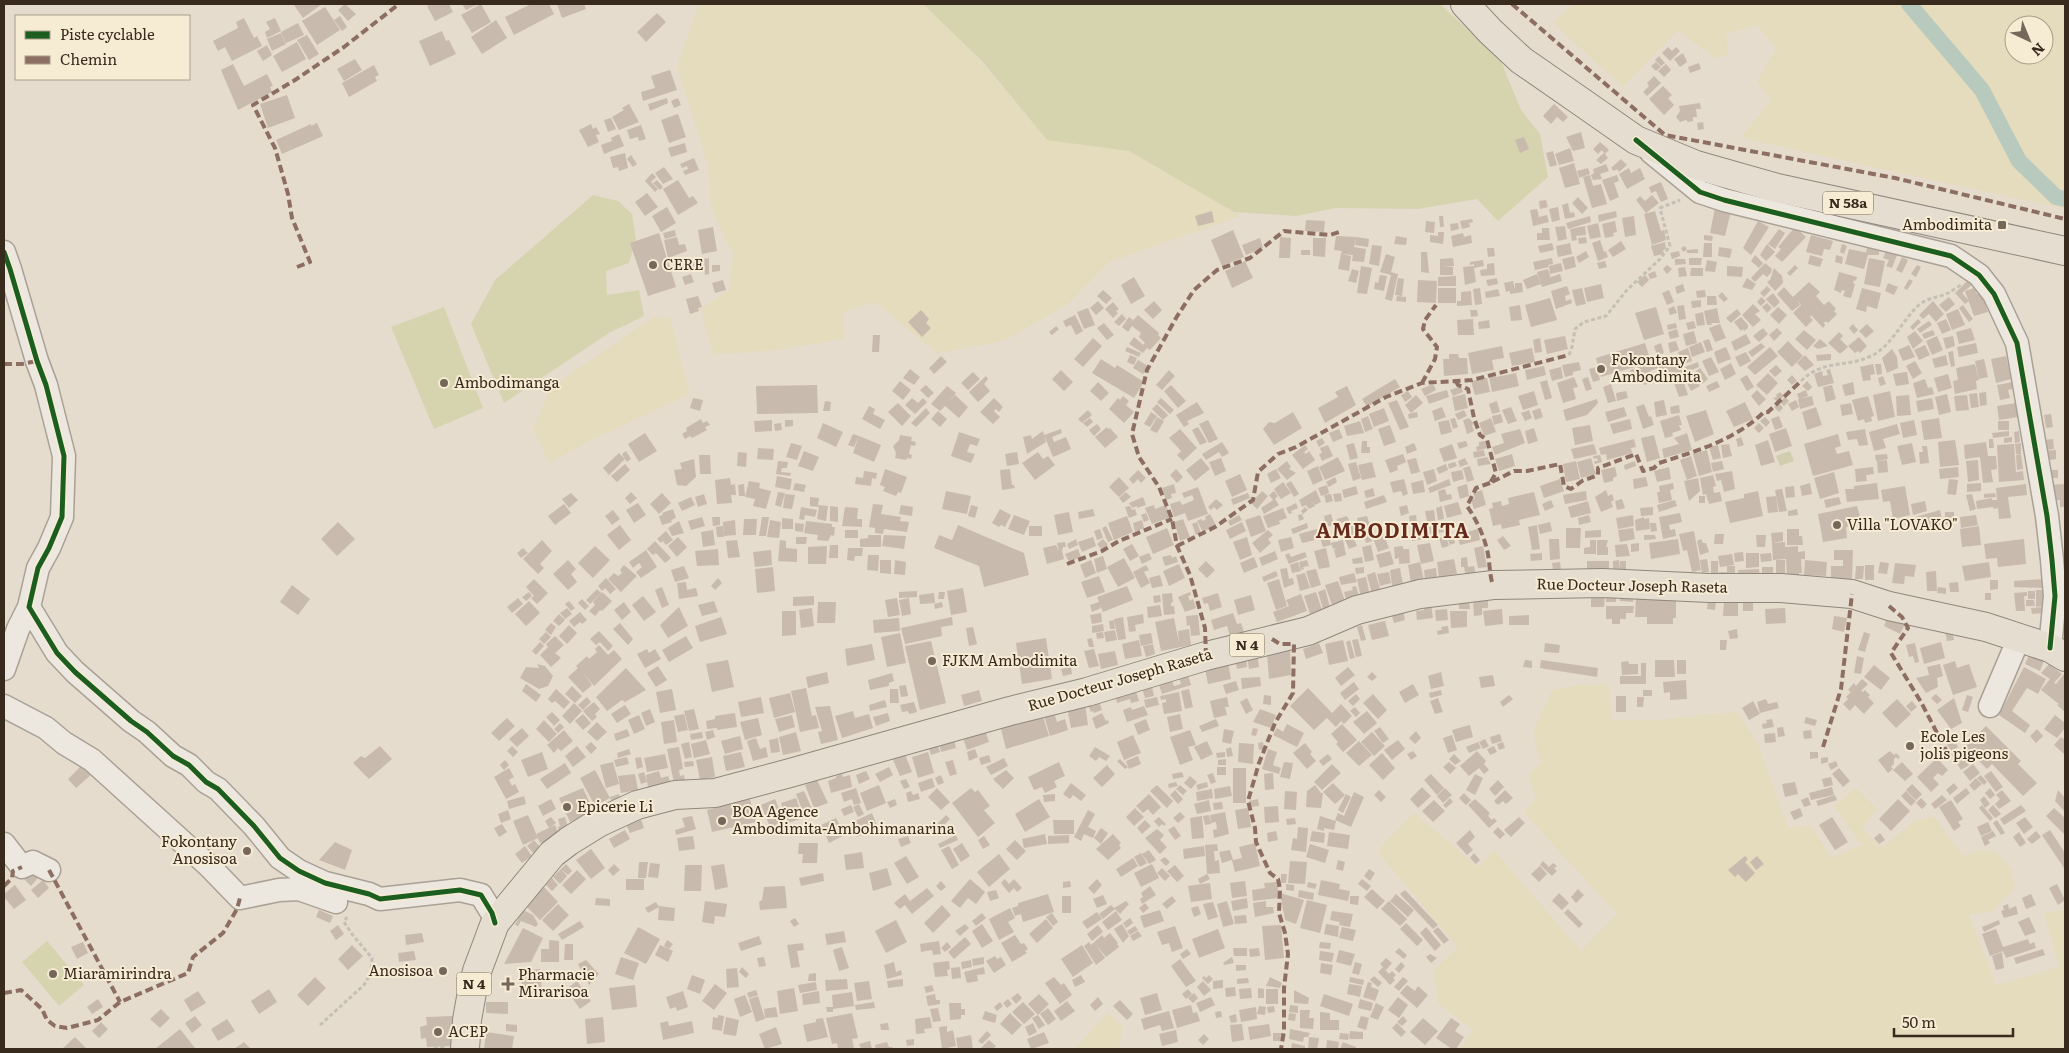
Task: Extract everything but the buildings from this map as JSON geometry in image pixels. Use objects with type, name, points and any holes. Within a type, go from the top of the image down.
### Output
[{"type":"main road","name":"N 58a","points":[[1465,4],[1490,32],[1521,60],[1636,140],[1696,165],[1777,188],[2065,251]]},
{"type":"main road","name":"Rue Docteur Joseph Raseta","points":[[465,1049],[466,1020],[477,970],[495,923],[552,854],[569,840],[598,823],[638,805],[675,795],[715,793],[790,773],[1010,711],[1087,692],[1206,656],[1308,631],[1358,610],[1420,594],[1493,585],[1603,582],[1709,588],[1782,588],[1852,594],[1889,606],[1986,627],[2058,652]]},
{"type":"street","points":[[1636,140],[1700,192],[1724,200],[1951,256],[1979,275],[1994,294],[2017,343],[2047,516],[2056,596],[2058,652]]},
{"type":"street","points":[[4,252],[36,361],[46,385],[64,456],[62,517],[38,568],[30,607],[18,629],[4,669]]},
{"type":"street","points":[[30,607],[57,653],[75,672],[131,722],[147,732],[173,756],[189,765],[206,782],[218,789],[254,826],[280,858],[299,871],[325,883],[369,894],[372,902]]},
{"type":"street","points":[[1990,706],[2019,638]]},
{"type":"street","points":[[4,706],[46,728],[64,743],[92,760],[209,866],[240,898],[279,890],[298,889],[336,902],[372,902],[460,890],[481,895],[492,913],[495,923]]},
{"type":"street","points":[[4,844],[22,867],[33,862],[49,870]]},
{"type":"path","points":[[1569,354],[1572,348],[1575,329],[1584,322],[1606,316],[1627,290],[1660,259],[1670,246],[1660,208],[1700,192]]},
{"type":"path","points":[[1801,381],[1811,371],[1832,364],[1852,362],[1870,357],[1890,340],[1919,305],[1928,299],[1948,293],[1962,284]]},
{"type":"path","points":[[320,1025],[364,985],[370,973],[372,958],[344,922],[350,912],[372,902]]},
{"type":"path","points":[[434,1049],[442,1047],[445,1049]]},
{"type":"shaded area","points":[[699,4],[927,4],[971,50],[1045,138],[1128,150],[1241,216],[1109,262],[1068,304],[1003,341],[937,353],[875,302],[843,312],[845,339],[775,350],[713,355],[701,309],[730,289],[733,255],[711,207],[708,165],[677,66]]},
{"type":"shaded area","points":[[923,4],[1440,4],[1500,59],[1521,110],[1540,134],[1548,177],[1498,221],[1477,199],[1418,209],[1336,208],[1296,216],[1234,212],[1129,151],[1047,140],[981,60]]},
{"type":"shaded area","points":[[1574,4],[2065,4],[2065,209],[1741,138],[1771,99],[1757,82],[1776,49],[1757,25],[1726,34],[1728,54],[1716,59],[1678,30],[1623,87],[1553,23]]},
{"type":"shaded area","points":[[593,195],[618,201],[632,214],[636,240],[629,263],[606,271],[607,295],[639,290],[644,316],[609,333],[504,403],[471,324],[495,280]]},
{"type":"shaded area","name":"Ambodimanga","points":[[444,307],[483,408],[434,429],[391,327]]},
{"type":"shaded area","points":[[654,317],[670,317],[690,394],[589,441],[549,463],[533,429],[550,388]]},
{"type":"shaded area","points":[[1790,451],[1794,461],[1780,466],[1776,456]]},
{"type":"shaded area","points":[[1608,684],[1612,720],[1656,720],[1738,712],[1759,747],[1788,828],[1811,826],[1831,858],[1862,845],[1834,806],[1856,788],[1877,809],[1862,828],[1882,848],[1914,821],[1935,817],[1964,856],[1977,851],[1996,852],[2011,868],[2014,889],[1992,911],[1969,915],[1996,985],[2059,967],[2044,913],[2065,910],[2065,1049],[1460,1049],[1473,1030],[1438,1003],[1434,970],[1458,947],[1377,851],[1414,813],[1478,867],[1494,850],[1581,951],[1617,914],[1524,813],[1536,797],[1527,774],[1541,764],[1533,732],[1552,690],[1578,685]]},
{"type":"shaded area","name":"Miaramirindra","points":[[47,941],[84,985],[59,1006],[22,962]]},
{"type":"shaded area","points":[[1108,1013],[1123,1028],[1118,1049],[1074,1049]]},
{"type":"waterway","points":[[1909,4],[1982,90],[2019,161],[2056,197],[2065,199]]},
{"type":"marked path","points":[[297,267],[310,262],[292,218],[288,194],[275,148],[253,105],[344,47],[399,4]]},
{"type":"marked path","points":[[1512,4],[1665,135],[1895,178],[2065,219]]},
{"type":"marked path","points":[[1206,656],[1205,628],[1190,575],[1177,546],[1172,519],[1159,487],[1139,457],[1132,434],[1147,370],[1194,290],[1217,270],[1250,258],[1284,231],[1330,235],[1339,232]]},
{"type":"marked path","points":[[1422,383],[1435,359],[1437,347],[1423,329],[1425,320],[1436,305]]},
{"type":"marked path","points":[[1177,546],[1215,527],[1253,500],[1258,472],[1278,454],[1296,447],[1386,397],[1422,383],[1472,380],[1569,355]]},
{"type":"marked path","points":[[4,364],[22,364],[37,361]]},
{"type":"marked path","points":[[1456,381],[1458,385],[1468,389],[1474,418],[1480,435],[1487,440],[1496,473],[1490,483],[1514,471],[1527,471],[1560,464],[1564,486],[1571,489],[1582,481],[1598,475],[1598,468],[1636,454],[1643,471],[1654,468],[1659,463],[1715,444],[1741,430],[1764,412],[1768,412],[1801,381]]},
{"type":"marked path","points":[[1490,483],[1476,488],[1467,506],[1484,539],[1493,585]]},
{"type":"marked path","points":[[1067,564],[1102,551],[1119,541],[1172,519]]},
{"type":"marked path","points":[[1823,747],[1841,689],[1852,594]]},
{"type":"marked path","points":[[1889,606],[1902,617],[1908,628],[1891,653],[1921,702],[1949,756]]},
{"type":"marked path","points":[[1272,639],[1280,644],[1294,644],[1293,693],[1275,723],[1259,763],[1248,801],[1255,828],[1256,842],[1270,873],[1278,879],[1280,889],[1279,913],[1285,933],[1288,954],[1284,988],[1284,1031],[1281,1049]]},
{"type":"marked path","points":[[4,886],[12,878],[13,871],[22,867]]},
{"type":"marked path","points":[[49,870],[120,1002]]},
{"type":"marked path","points":[[4,993],[21,990],[42,1009],[47,1020],[55,1026],[67,1028],[98,1020],[120,1002],[188,973],[193,957],[223,933],[237,909],[240,898]]},
{"type":"cycle path","points":[[1636,140],[1700,192],[1724,200],[1951,256],[1979,275],[1994,294],[2017,343],[2047,516],[2052,560],[2055,596],[2050,648]]},
{"type":"cycle path","points":[[4,252],[46,385],[64,456],[62,517],[38,568],[29,607],[57,653],[75,672],[131,721],[147,732],[173,756],[189,765],[206,782],[218,789],[254,826],[280,858],[299,871],[325,883],[369,894],[380,899],[460,890],[481,895],[492,913],[495,923]]},
{"type":"place","name":"Ambodimita","points":[[2002,225]]},
{"type":"place","name":"CERE","points":[[653,265]]},
{"type":"place","name":"Fokontany Ambodimita","points":[[1601,369]]},
{"type":"place","name":"Ambodimanga","points":[[444,383]]},
{"type":"place","name":"Villa \"LOVAKO\"","points":[[1837,525]]},
{"type":"place","name":"FJKM Ambodimita","points":[[932,661]]},
{"type":"place","name":"Ecole Les jolis pigeons","points":[[1910,746]]},
{"type":"place","name":"Epicerie Li","points":[[567,807]]},
{"type":"place","name":"BOA Agence Ambodimita-Ambohimanarina","points":[[722,821]]},
{"type":"place","name":"Fokontany Anosisoa","points":[[247,851]]},
{"type":"place","name":"Anosisoa","points":[[443,971]]},
{"type":"place","name":"Miaramirindra","points":[[53,974]]},
{"type":"place","name":"Pharmacie Mirarisoa","points":[[508,984]]},
{"type":"place","name":"ACEP","points":[[438,1032]]},
{"type":"district","name":"AMBODIMITA","points":[[1393,531]]}]
